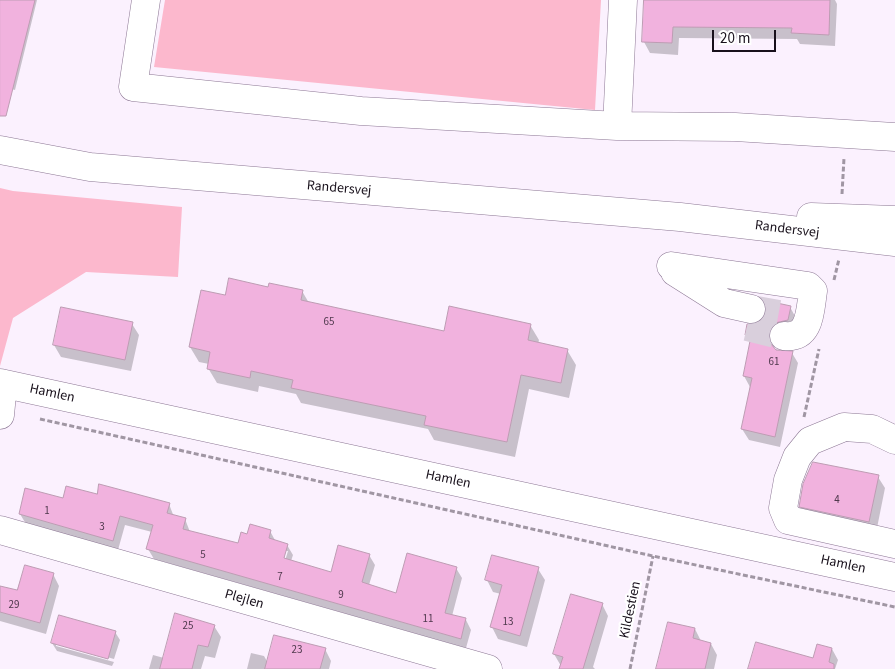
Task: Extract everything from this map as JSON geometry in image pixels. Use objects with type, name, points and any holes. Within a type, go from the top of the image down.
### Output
[{"type":"street","points":[[146,0],[133,87],[361,111],[617,126],[735,128],[895,137]]},
{"type":"street","points":[[617,126],[623,0]]},
{"type":"street","name":"Randersvej","points":[[0,150],[90,167],[680,217],[895,242]]},
{"type":"street","points":[[765,216],[798,208],[842,209],[868,210],[895,219]]},
{"type":"street","name":"Randersvej","points":[[680,217],[765,216],[895,219]]},
{"type":"street","points":[[749,318],[676,274],[808,286],[813,291],[794,324]]},
{"type":"street","name":"Hamlen","points":[[1,398],[895,577]]},
{"type":"street","points":[[895,440],[872,429],[844,427],[810,441],[797,458],[788,480],[783,508],[788,520],[895,544]]},
{"type":"street","name":"Plejlen","points":[[0,530],[488,669]]},
{"type":"path","points":[[842,209],[845,134]]},
{"type":"path","points":[[1,398],[654,556],[895,607]]},
{"type":"path","name":"Kildestien","points":[[630,669],[654,556]]},
{"type":"shaded area","points":[[165,0],[601,0],[595,110],[154,67]]},
{"type":"shaded area","points":[[0,188],[13,191],[182,207],[178,277],[86,272],[13,318],[0,366]]},
{"type":"building","points":[[0,0],[35,0],[6,116],[0,116]]},
{"type":"building","points":[[644,0],[830,0],[829,35],[791,33],[792,28],[673,27],[672,43],[642,42]]},
{"type":"building","points":[[229,278],[268,287],[269,283],[303,290],[301,300],[444,331],[449,306],[531,324],[528,340],[568,349],[561,383],[521,375],[507,442],[424,425],[426,416],[291,388],[293,380],[251,371],[250,378],[207,369],[210,352],[189,347],[201,290],[225,295]]},
{"type":"building","points":[[763,300],[791,306],[788,320],[775,323],[770,328],[768,336],[776,350],[793,351],[775,437],[741,429],[752,378],[743,376],[751,336],[745,335],[747,324],[756,324],[763,319],[766,312]]},
{"type":"building","points":[[61,307],[133,322],[125,360],[53,345]]},
{"type":"building","points":[[813,462],[879,475],[869,522],[799,507],[803,484]]},
{"type":"building","points":[[99,484],[170,503],[167,513],[186,518],[183,529],[238,543],[241,532],[247,534],[250,524],[271,530],[269,538],[288,544],[284,558],[331,572],[338,545],[370,554],[362,582],[396,593],[407,553],[457,567],[445,613],[466,618],[461,639],[146,549],[153,525],[120,516],[113,541],[19,514],[25,488],[63,498],[66,486],[97,494]]},
{"type":"building","points":[[492,555],[539,567],[520,636],[490,627],[502,585],[485,580]]},
{"type":"building","points":[[25,565],[54,573],[40,623],[0,612],[0,586],[17,590]]},
{"type":"building","points":[[571,594],[603,603],[583,669],[559,669],[563,657],[553,654]]},
{"type":"building","points":[[175,613],[215,625],[208,647],[198,645],[192,669],[160,669]]},
{"type":"building","points":[[59,615],[116,631],[108,659],[51,643]]},
{"type":"building","points":[[668,622],[695,628],[693,638],[711,643],[705,669],[656,669]]},
{"type":"building","points":[[274,635],[326,648],[320,669],[265,669]]},
{"type":"building","points":[[756,642],[813,658],[817,644],[832,648],[829,662],[834,664],[834,669],[748,669]]},
{"type":"tunnel","points":[[751,309],[789,316]]},
{"type":"tunnel","points":[[747,327],[784,336]]}]
